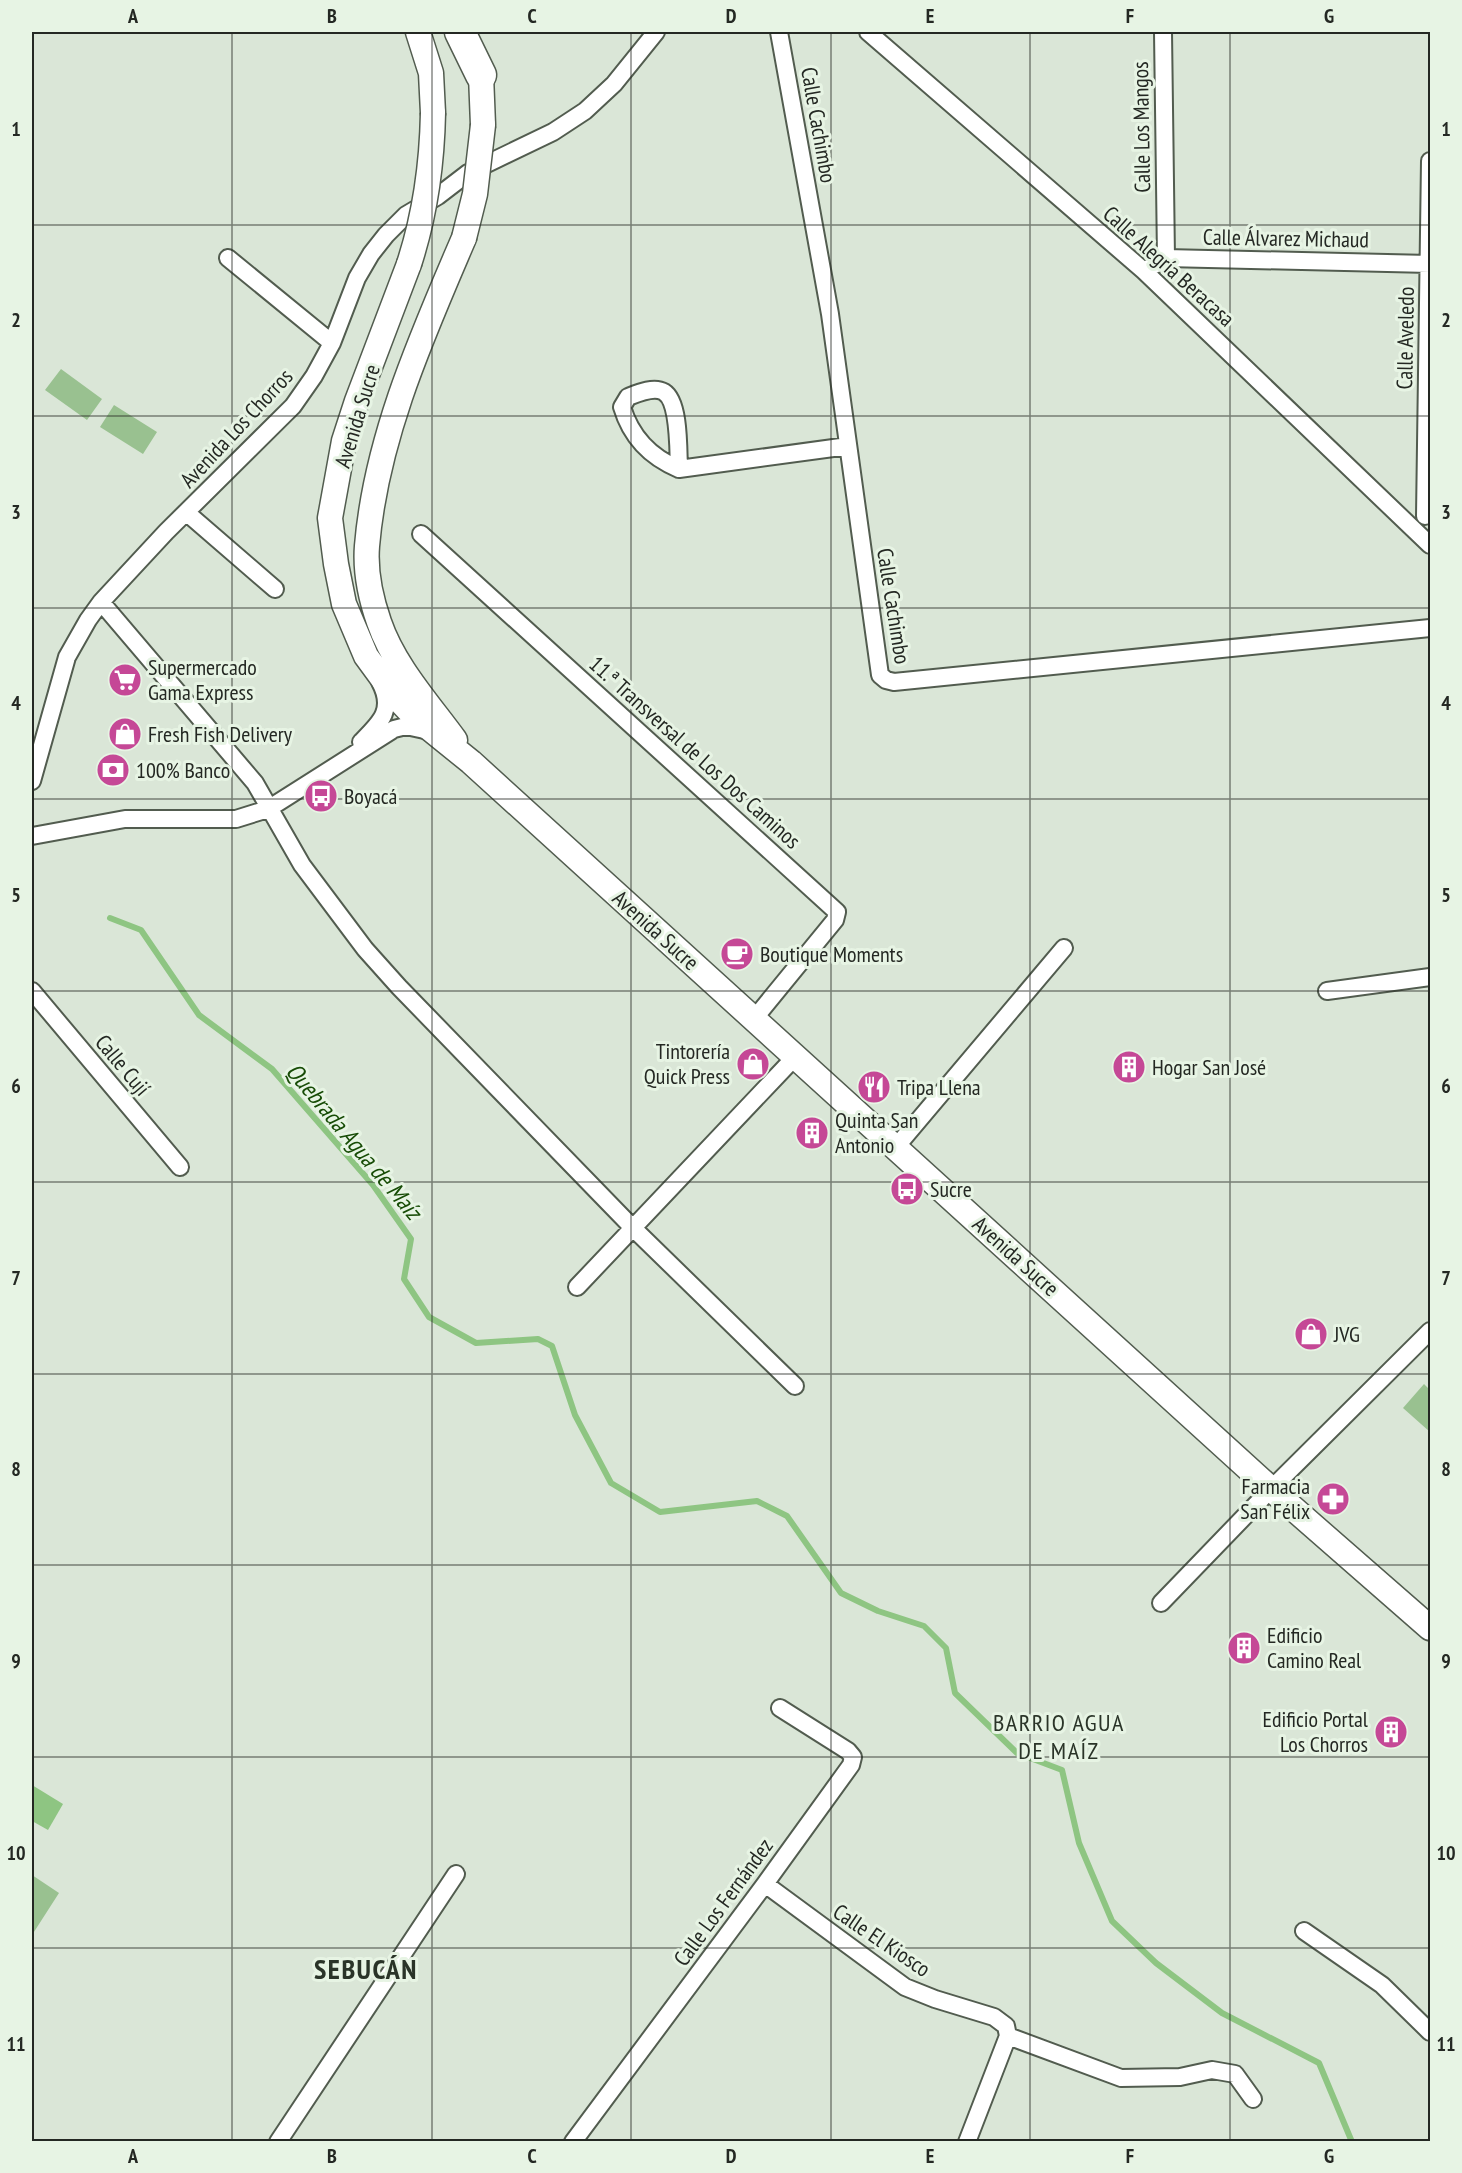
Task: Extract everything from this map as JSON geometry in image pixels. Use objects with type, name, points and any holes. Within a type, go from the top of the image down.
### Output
[{"type":"highway","points":[[460,32],[481,75]]},
{"type":"highway","points":[[468,32],[481,75]]},
{"type":"main road","name":"Avenida Sucre","points":[[418,32],[431,73],[434,113],[429,182],[420,230],[409,264],[344,441],[330,518],[344,603],[366,656],[396,697],[414,716],[471,762],[1271,1489],[1431,1628]]},
{"type":"main road","name":"Avenida Sucre","points":[[471,762],[392,652],[379,623],[370,594],[367,547],[376,487],[390,426],[435,305],[464,238],[475,194],[483,125],[481,75]]},
{"type":"street","name":"Avenida Los Chorros","points":[[32,781],[67,657],[80,633],[101,602],[166,532],[188,513],[293,406],[314,376],[332,343],[357,278],[376,248],[406,215],[468,173],[553,132],[585,111],[614,84],[656,32]]},
{"type":"street","name":"Calle Cachimbo","points":[[779,32],[830,314],[880,675],[886,680],[906,681],[1431,628]]},
{"type":"street","name":"Calle Alegría Beracasa","points":[[868,32],[1144,271],[1431,545]]},
{"type":"street","name":"Calle Los Mangos","points":[[1162,32],[1166,258]]},
{"type":"street","name":"Calle Aveledo","points":[[1428,516],[1431,161]]},
{"type":"street","points":[[228,258],[332,343]]},
{"type":"street","points":[[1144,271],[1166,258]]},
{"type":"street","name":"Calle Álvarez Michaud","points":[[1166,258],[1430,264]]},
{"type":"street","points":[[679,469],[673,402],[665,392],[656,390],[628,397],[622,406],[626,422],[641,444],[662,461],[679,469],[848,446]]},
{"type":"street","points":[[188,513],[275,589]]},
{"type":"street","points":[[1403,518],[1428,516]]},
{"type":"street","name":"11.ª Transversal de Los Dos Caminos","points":[[422,534],[837,912],[835,920],[754,1019]]},
{"type":"street","points":[[101,602],[255,783],[302,865],[365,950],[632,1227],[795,1386]]},
{"type":"street","points":[[344,760],[382,720],[386,709],[382,686],[366,656]]},
{"type":"street","points":[[32,836],[125,819],[236,819],[268,809],[394,729],[406,726],[432,732]]},
{"type":"street","points":[[896,1147],[1064,948]]},
{"type":"street","points":[[1327,990],[1431,977]]},
{"type":"street","name":"Calle Cují","points":[[32,991],[180,1167]]},
{"type":"street","points":[[577,1287],[795,1057]]},
{"type":"street","points":[[1161,1603],[1271,1489],[1431,1331]]},
{"type":"street","name":"Calle Los Fernández","points":[[573,2142],[851,1765],[853,1757],[848,1751],[780,1708]]},
{"type":"street","points":[[278,2142],[456,1874]]},
{"type":"street","name":"Calle El Kiosco","points":[[765,1884],[905,1988],[994,2017],[1006,2026],[1008,2037]]},
{"type":"street","points":[[1304,1931],[1382,1985],[1431,2032]]},
{"type":"street","points":[[967,2142],[1008,2037],[1121,2078],[1180,2077],[1212,2070],[1235,2074],[1253,2099]]},
{"type":"shaded area","points":[[61,369],[102,399],[87,420],[45,390]]},
{"type":"shaded area","points":[[114,405],[157,432],[143,454],[100,427]]},
{"type":"shaded area","points":[[1424,1384],[1430,1390],[1430,1432],[1403,1408]]},
{"type":"shaded area","points":[[32,1785],[63,1804],[48,1830],[32,1821]]},
{"type":"shaded area","points":[[32,1875],[59,1893],[32,1935]]},
{"type":"waterway","name":"Quebrada Agua de Maíz","points":[[110,918],[141,930],[199,1015],[272,1069],[373,1185],[411,1239],[404,1279],[429,1317],[476,1343],[538,1339],[552,1346],[575,1415],[611,1483],[660,1512],[757,1501],[787,1516],[841,1593],[878,1611],[924,1626],[946,1648],[955,1693],[1017,1753],[1062,1770],[1079,1843],[1112,1921],[1156,1963],[1222,2013],[1319,2063],[1352,2142]]},
{"type":"place","name":"Supermercado Gama Express","points":[[125,680]]},
{"type":"place","name":"Fresh Fish Delivery","points":[[125,734]]},
{"type":"place","name":"100% Banco","points":[[113,770]]},
{"type":"place","name":"Boyacá","points":[[321,796]]},
{"type":"place","name":"Boutique Moments","points":[[737,954]]},
{"type":"place","name":"Tintorería Quick Press","points":[[753,1064]]},
{"type":"place","name":"Hogar San José","points":[[1129,1067]]},
{"type":"place","name":"Tripa Llena","points":[[874,1087]]},
{"type":"place","name":"Quinta San Antonio","points":[[812,1133]]},
{"type":"place","name":"Sucre","points":[[907,1189]]},
{"type":"place","name":"JVG","points":[[1311,1334]]},
{"type":"place","name":"Farmacia San Félix","points":[[1333,1499]]},
{"type":"place","name":"Edificio Camino Real","points":[[1244,1648]]},
{"type":"place","name":"Edificio Portal Los Chorros","points":[[1391,1732]]},
{"type":"district","name":"BARRIO AGUA DE MAÍZ","points":[[1059,1736]]},
{"type":"district","name":"SEBUCÁN","points":[[366,1968]]}]
